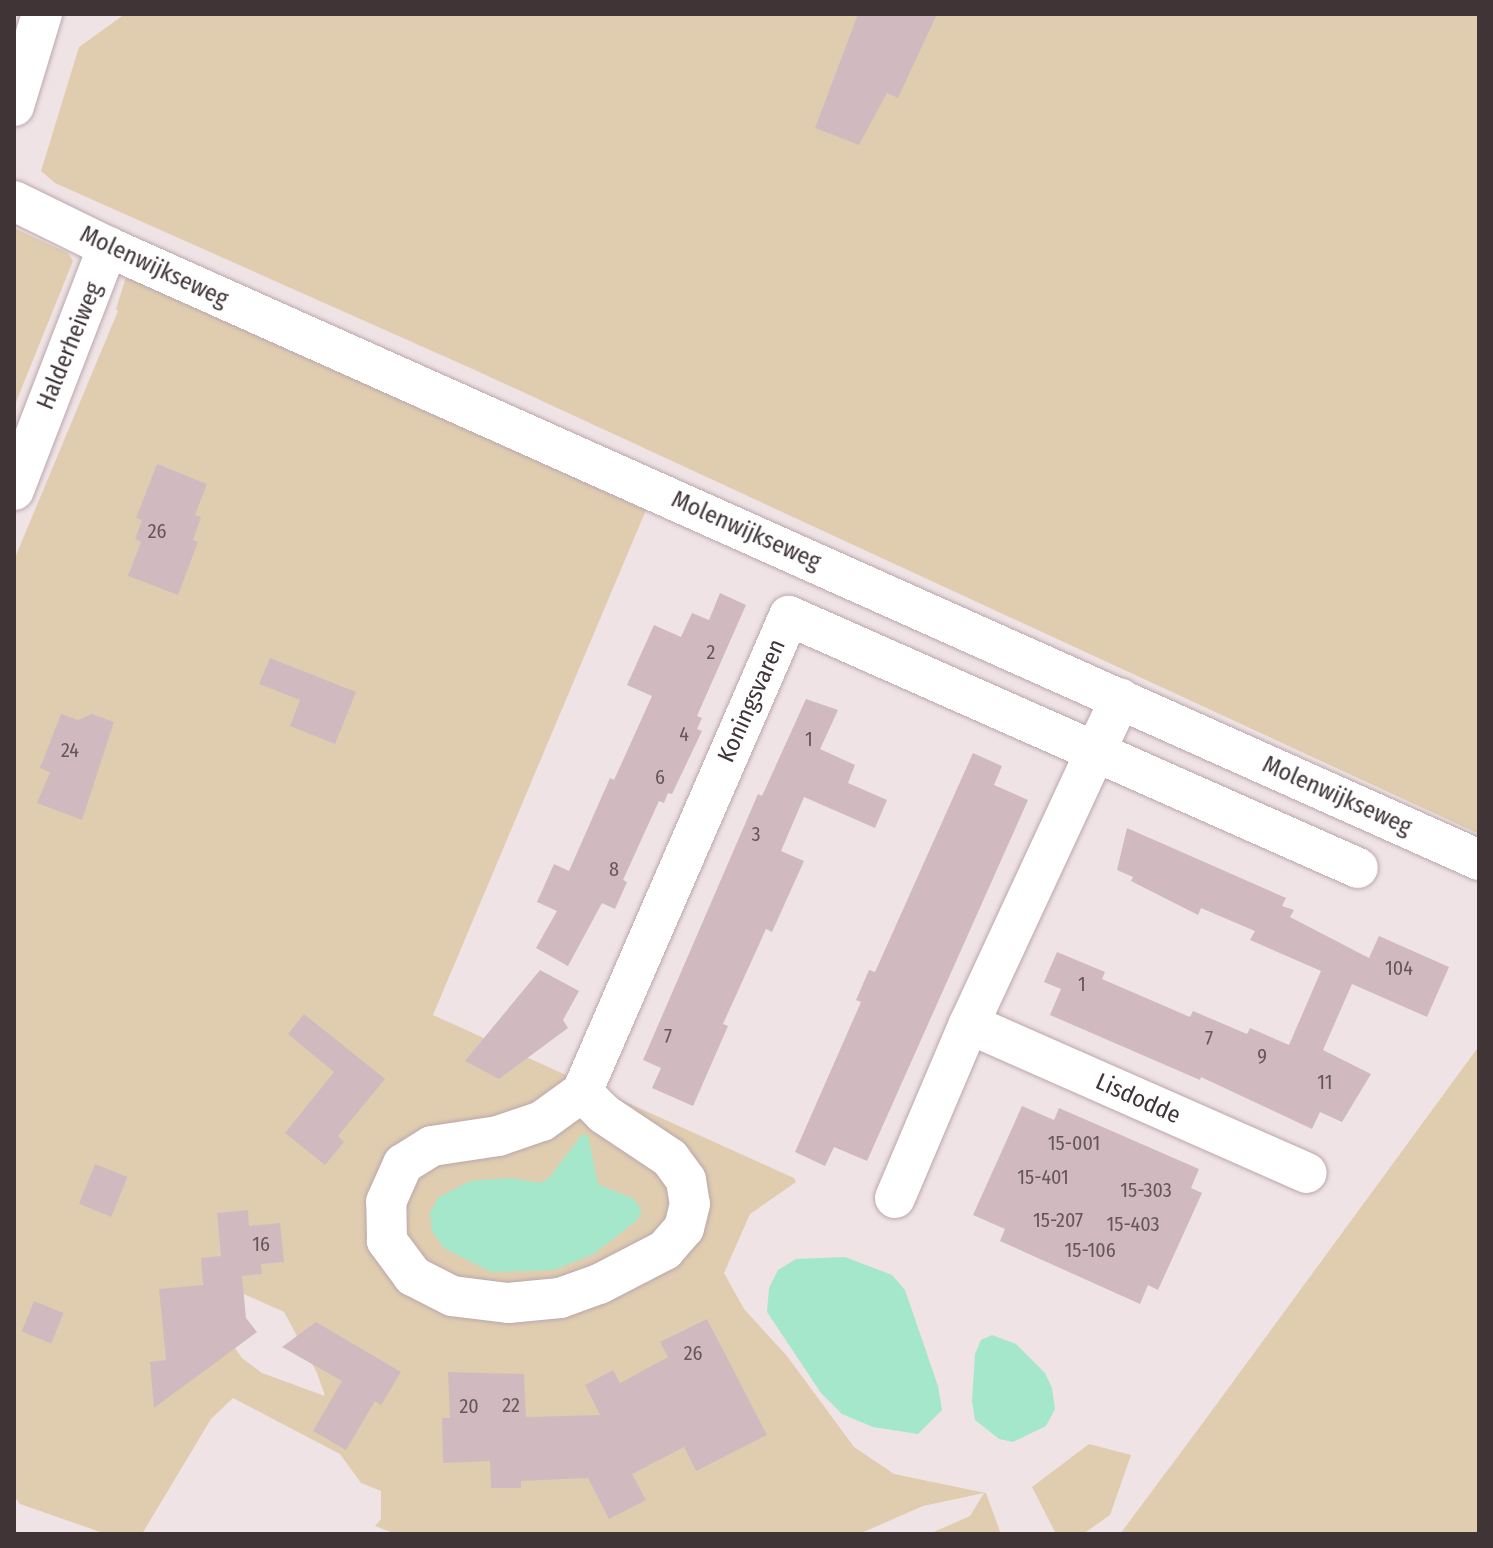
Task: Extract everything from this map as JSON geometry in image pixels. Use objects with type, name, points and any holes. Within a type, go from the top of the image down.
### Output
[{"type":"street","points":[[14,106],[42,14]]},
{"type":"street","name":"Molenwijkseweg","points":[[14,201],[108,247],[1479,860]]},
{"type":"street","name":"Halderheiweg","points":[[14,490],[108,247]]},
{"type":"street","name":"Koningsvaren","points":[[582,1092],[789,616],[1093,753]]},
{"type":"street","points":[[895,1198],[969,1024],[1120,698]]},
{"type":"street","points":[[1093,753],[1358,868]]},
{"type":"street","name":"Lisdodde","points":[[969,1024],[1307,1173]]},
{"type":"street","points":[[582,1092],[604,1114],[670,1158],[686,1180],[690,1204],[684,1228],[665,1250],[599,1284],[560,1298],[508,1303],[452,1296],[413,1276],[387,1241],[386,1202],[403,1164],[432,1146],[498,1136],[542,1121],[582,1092]]},
{"type":"shaded area","points":[[125,14],[1479,14],[1479,834],[477,371],[55,183],[41,171],[79,47]]},
{"type":"shaded area","points":[[14,228],[68,253],[73,261],[14,407]]},
{"type":"shaded area","points":[[126,277],[646,510],[433,1015],[794,1178],[796,1182],[750,1214],[724,1273],[744,1309],[787,1356],[854,1447],[894,1474],[986,1493],[1001,1534],[929,1534],[970,1516],[984,1493],[923,1506],[859,1534],[396,1534],[375,1526],[381,1519],[381,1491],[361,1483],[340,1454],[233,1398],[211,1419],[142,1534],[106,1534],[20,1504],[14,1496],[14,560],[118,311],[116,309]],"holes":[[[202,1283],[237,1291],[284,1312],[317,1373],[325,1396],[262,1373],[242,1358],[209,1309]]]},
{"type":"shaded area","points":[[1479,1046],[1479,1534],[1120,1534],[1205,1420]]},
{"type":"shaded area","points":[[582,1134],[588,1136],[598,1184],[634,1199],[642,1211],[637,1220],[594,1254],[554,1270],[491,1272],[444,1248],[432,1231],[430,1212],[439,1197],[470,1181],[511,1178],[540,1183],[549,1178]]},
{"type":"shaded area","points":[[845,1257],[892,1275],[905,1290],[938,1386],[942,1410],[918,1434],[873,1427],[842,1414],[821,1393],[767,1312],[769,1288],[778,1270],[796,1259]]},
{"type":"shaded area","points":[[992,1335],[1016,1344],[1045,1373],[1052,1388],[1055,1409],[1046,1426],[1013,1442],[999,1439],[975,1420],[972,1401],[975,1354],[981,1340]]},
{"type":"shaded area","points":[[1089,1444],[1131,1455],[1110,1515],[1083,1534],[1056,1534],[1032,1487]]},
{"type":"building","points":[[858,14],[937,14],[898,98],[887,93],[859,145],[815,128]]},
{"type":"building","points":[[157,464],[207,484],[195,515],[201,517],[193,540],[198,542],[178,595],[128,576],[141,542],[135,539],[142,520],[136,518]]},
{"type":"building","points":[[720,593],[746,605],[697,716],[702,718],[697,729],[702,731],[672,794],[668,793],[664,803],[659,801],[623,880],[627,882],[615,909],[602,903],[568,966],[536,948],[557,911],[537,902],[554,864],[569,871],[610,778],[614,780],[652,696],[627,685],[654,625],[681,637],[692,613],[709,620]]},
{"type":"building","points":[[270,658],[356,692],[335,744],[290,726],[300,700],[259,684]]},
{"type":"building","points":[[806,699],[838,710],[820,749],[855,765],[848,783],[887,800],[875,828],[804,797],[781,851],[804,861],[772,932],[766,929],[723,1024],[728,1026],[693,1106],[652,1088],[661,1068],[643,1060],[758,794],[762,796]]},
{"type":"building","points":[[61,714],[78,720],[92,714],[114,722],[82,820],[37,803],[50,772],[40,768]]},
{"type":"building","points":[[973,753],[1002,766],[994,785],[1028,800],[867,1161],[834,1147],[825,1166],[795,1152],[861,1002],[856,1000],[869,970],[875,972]]},
{"type":"building","points":[[1127,828],[1286,898],[1282,906],[1294,910],[1290,917],[1369,958],[1379,936],[1449,967],[1427,1017],[1352,984],[1323,1050],[1371,1074],[1342,1122],[1320,1112],[1312,1129],[1201,1077],[1200,1080],[1050,1015],[1061,989],[1044,982],[1057,952],[1105,972],[1102,979],[1190,1017],[1193,1011],[1247,1034],[1250,1028],[1289,1045],[1321,971],[1250,940],[1255,931],[1201,908],[1198,915],[1131,881],[1133,877],[1117,870]]},
{"type":"building","points":[[540,970],[579,991],[563,1020],[568,1028],[499,1079],[465,1061]]},
{"type":"building","points":[[304,1014],[385,1079],[338,1136],[344,1142],[325,1165],[285,1133],[334,1072],[288,1034]]},
{"type":"building","points":[[1022,1106],[1054,1120],[1059,1108],[1199,1169],[1191,1188],[1202,1193],[1158,1290],[1148,1285],[1140,1304],[1000,1241],[1005,1229],[973,1215]]},
{"type":"building","points":[[95,1164],[127,1177],[111,1217],[79,1204]]},
{"type":"building","points":[[248,1210],[249,1226],[280,1223],[284,1262],[261,1264],[262,1274],[242,1276],[246,1318],[257,1332],[154,1408],[150,1362],[166,1360],[159,1289],[203,1285],[201,1258],[221,1256],[217,1213]]},
{"type":"building","points":[[34,1301],[64,1313],[51,1344],[22,1332]]},
{"type":"building","points":[[707,1319],[767,1435],[696,1471],[684,1447],[632,1474],[646,1500],[609,1519],[588,1478],[521,1481],[521,1488],[491,1488],[490,1461],[443,1463],[442,1418],[450,1418],[448,1372],[524,1374],[526,1417],[600,1415],[585,1385],[613,1370],[620,1383],[668,1357],[660,1342]]},
{"type":"building","points":[[316,1322],[401,1372],[381,1405],[375,1401],[346,1450],[313,1431],[342,1381],[282,1347]]}]
